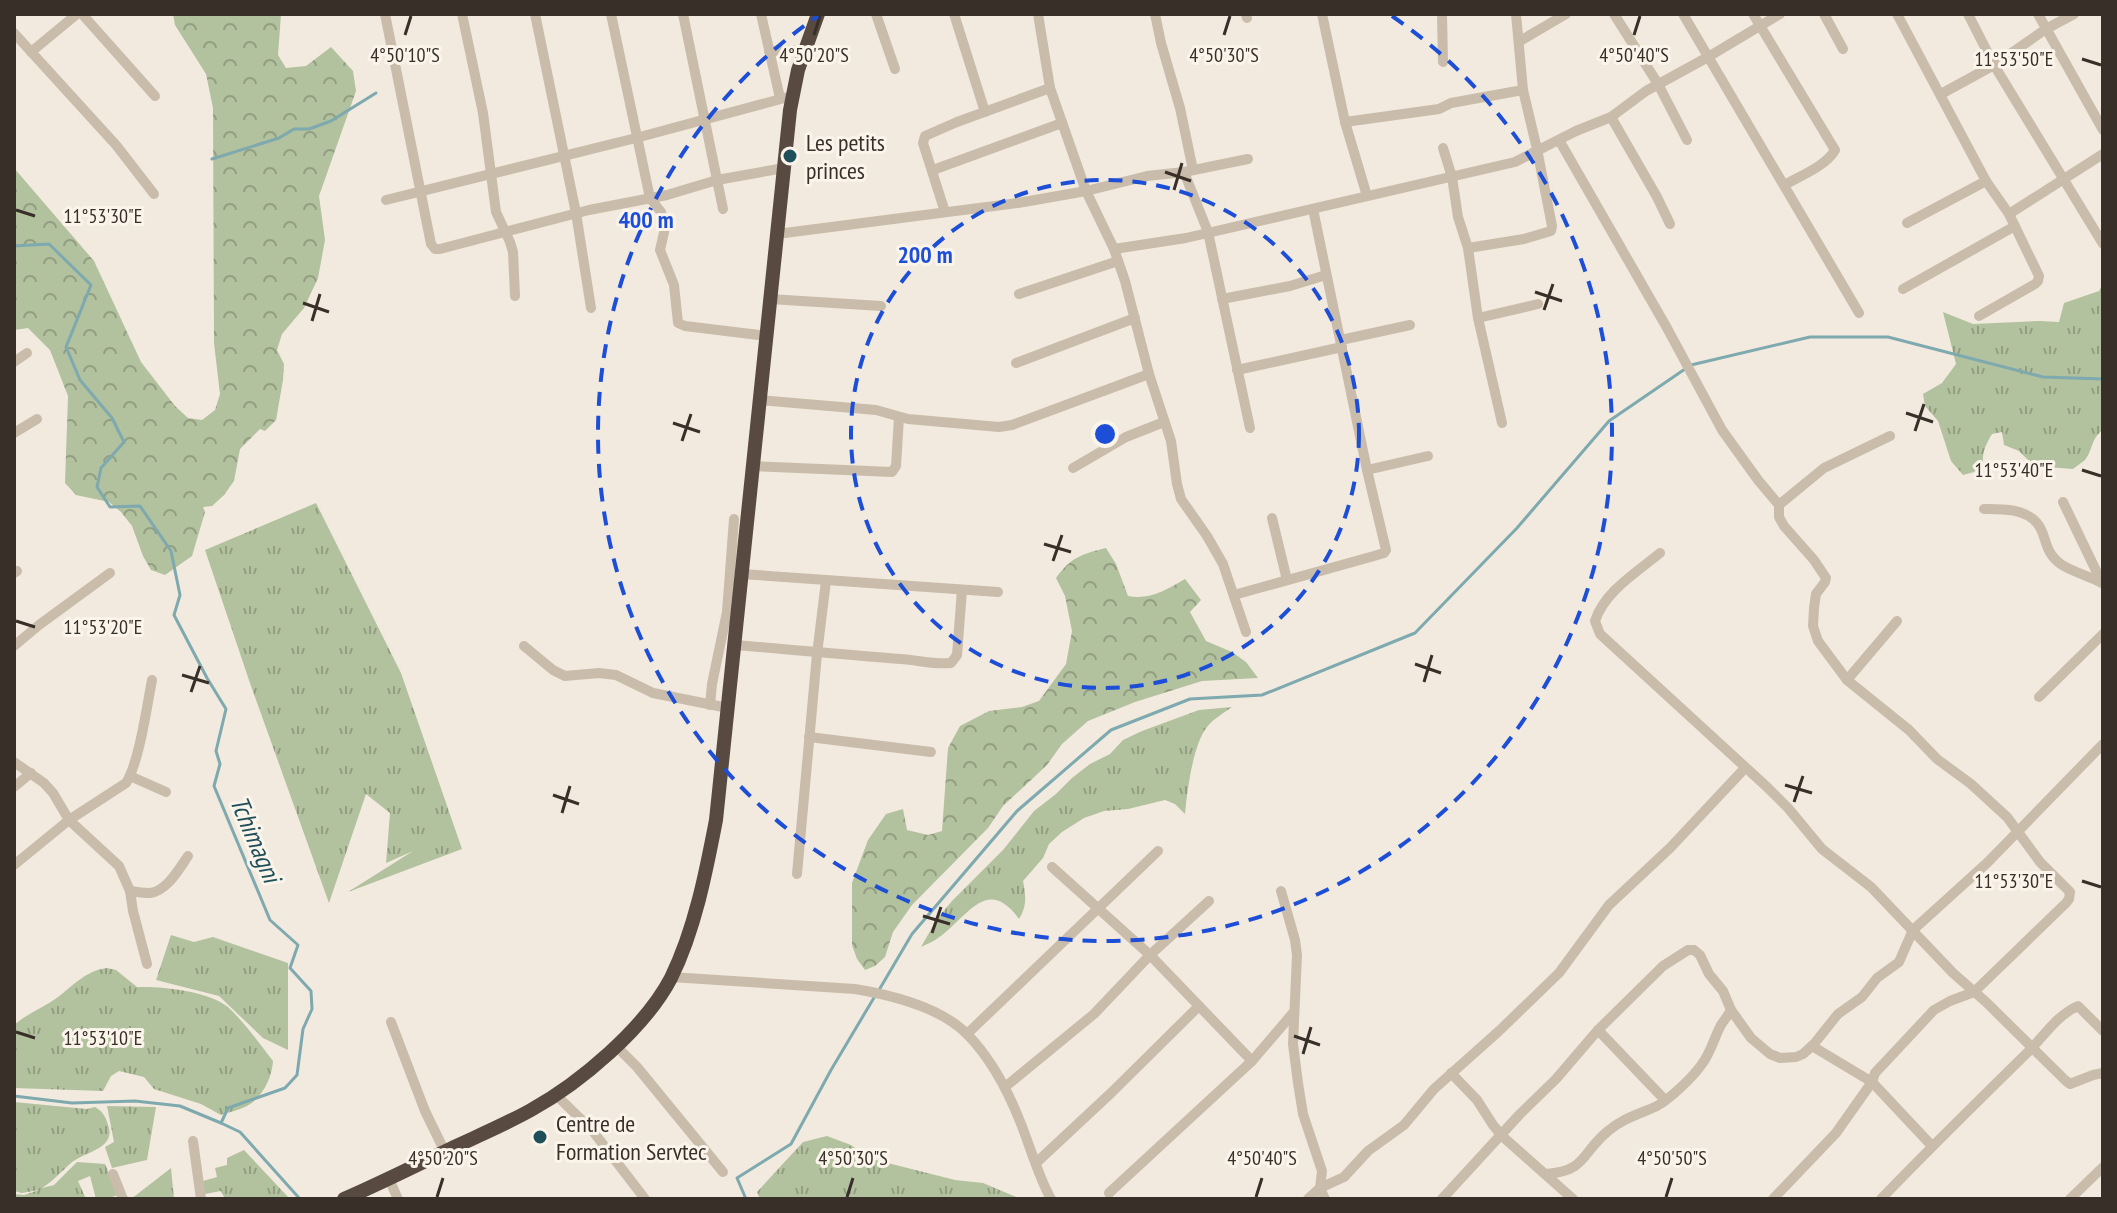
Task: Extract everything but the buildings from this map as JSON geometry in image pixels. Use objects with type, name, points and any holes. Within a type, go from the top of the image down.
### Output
[{"type":"highway","points":[[344,1199],[530,1111],[556,1095],[616,1046],[650,1011],[671,977],[684,947],[716,820],[784,168],[786,97],[818,14]]},
{"type":"street","points":[[31,52],[79,14],[155,96]]},
{"type":"street","points":[[385,14],[431,244],[435,249],[717,180],[784,168]]},
{"type":"street","points":[[462,14],[483,113],[496,212],[513,252],[515,296]]},
{"type":"street","points":[[535,14],[576,213],[591,308]]},
{"type":"street","points":[[611,14],[650,198],[661,212],[665,228],[660,250],[674,285],[678,323],[767,336]]},
{"type":"street","points":[[683,14],[723,209]]},
{"type":"street","points":[[386,200],[786,97],[769,51],[761,14]]},
{"type":"street","points":[[876,14],[895,69]]},
{"type":"street","points":[[954,14],[985,112]]},
{"type":"street","points":[[1038,14],[1050,88],[1086,191],[1118,261],[1171,441],[1181,499],[1223,564],[1246,632]]},
{"type":"street","points":[[1155,14],[1189,171],[1208,232],[1250,428]]},
{"type":"street","points":[[1322,14],[1345,122],[1367,196]]},
{"type":"street","points":[[1442,14],[1443,62]]},
{"type":"street","points":[[1468,248],[1524,239],[1551,231],[1523,90],[1516,14]]},
{"type":"street","points":[[1520,41],[1566,14]]},
{"type":"street","points":[[1614,14],[1658,84],[1687,140]]},
{"type":"street","points":[[1683,14],[1859,313]]},
{"type":"street","points":[[1753,14],[1835,150],[1823,163],[1784,185]]},
{"type":"street","points":[[1114,249],[1208,232],[1515,162],[1537,149],[1611,117],[1658,84],[1780,14]]},
{"type":"street","points":[[1824,14],[1843,49]]},
{"type":"street","points":[[1897,14],[1986,181],[2009,214],[2036,269],[2038,281],[1979,316]]},
{"type":"street","points":[[1968,14],[1994,65],[2103,244]]},
{"type":"street","points":[[2038,14],[2103,130]]},
{"type":"street","points":[[1941,94],[1994,65],[2046,29],[2074,14]]},
{"type":"street","points":[[14,33],[116,145],[154,194]]},
{"type":"street","points":[[769,51],[804,50]]},
{"type":"street","points":[[945,212],[923,143],[925,136],[1050,88]]},
{"type":"street","points":[[1345,122],[1439,109],[1451,103],[1523,90]]},
{"type":"street","points":[[1611,117],[1670,224]]},
{"type":"street","points":[[933,170],[1062,123]]},
{"type":"street","points":[[1559,140],[1722,430],[1779,505],[1779,517],[1784,526],[1826,578],[1816,594],[1813,626],[1818,641],[1847,680],[2007,817],[2040,862],[2067,888],[2070,896],[1974,992],[1934,1010],[1875,1073],[1836,1133],[1773,1199]]},
{"type":"street","points":[[1443,148],[1468,248],[1478,318],[1502,423]]},
{"type":"street","points":[[2009,214],[2103,154]]},
{"type":"street","points":[[777,234],[1086,191],[1147,176],[1248,159]]},
{"type":"street","points":[[1907,223],[1986,181]]},
{"type":"street","points":[[1234,595],[1380,555],[1386,550],[1313,209]]},
{"type":"street","points":[[1903,289],[2015,226]]},
{"type":"street","points":[[1019,294],[1118,261]]},
{"type":"street","points":[[1222,299],[1290,286],[1326,275]]},
{"type":"street","points":[[770,299],[881,306]]},
{"type":"street","points":[[1478,318],[1538,304]]},
{"type":"street","points":[[1016,363],[1135,318]]},
{"type":"street","points":[[1237,370],[1410,325]]},
{"type":"street","points":[[14,362],[27,353]]},
{"type":"street","points":[[759,400],[883,411],[899,417],[987,426],[1012,425],[1149,374]]},
{"type":"street","points":[[752,466],[892,472],[896,466],[899,417]]},
{"type":"street","points":[[14,433],[37,419]]},
{"type":"street","points":[[1073,468],[1126,437],[1164,422]]},
{"type":"street","points":[[1779,505],[1824,468],[1890,436]]},
{"type":"street","points":[[1367,470],[1428,456]]},
{"type":"street","points":[[2063,502],[2103,584]]},
{"type":"street","points":[[1984,509],[2021,513],[2035,521],[2046,549],[2062,565],[2103,584]]},
{"type":"street","points":[[1272,518],[1287,580]]},
{"type":"street","points":[[710,705],[727,612],[734,519]]},
{"type":"street","points":[[1660,553],[1610,595],[1596,615],[1596,627],[1600,634],[1788,808],[1822,849],[1871,887],[1953,973],[2070,1084],[2103,1073]]},
{"type":"street","points":[[14,646],[110,573]]},
{"type":"street","points":[[741,574],[998,592]]},
{"type":"street","points":[[797,874],[826,581]]},
{"type":"street","points":[[734,645],[951,663],[957,655],[962,590]]},
{"type":"street","points":[[1847,680],[1897,621]]},
{"type":"street","points":[[2039,697],[2103,634]]},
{"type":"street","points":[[524,646],[565,676],[616,675],[653,693],[728,708]]},
{"type":"street","points":[[14,865],[69,820],[126,783],[152,680]]},
{"type":"street","points":[[809,737],[931,752]]},
{"type":"street","points":[[1442,1199],[1598,1030],[1663,966],[1688,950],[1700,955],[1731,1010],[1751,1038],[1770,1054],[1780,1058],[1796,1057],[1812,1046],[1838,1014],[1851,1007],[1877,978],[1899,962],[1913,930],[1988,862],[2103,744]]},
{"type":"street","points":[[14,762],[53,793],[82,835],[119,866],[130,891],[147,964]]},
{"type":"street","points":[[1308,1199],[1320,1188],[1344,1177],[1368,1151],[1404,1125],[1434,1089],[1559,973],[1609,905],[1670,848],[1745,768]]},
{"type":"street","points":[[14,787],[31,773]]},
{"type":"street","points":[[130,776],[166,792]]},
{"type":"street","points":[[967,1034],[1158,851]]},
{"type":"street","points":[[130,891],[158,891],[188,856]]},
{"type":"street","points":[[1052,867],[1150,955],[1252,1061]]},
{"type":"street","points":[[1281,891],[1297,955],[1293,1044],[1298,1083],[1303,1114],[1322,1171],[1320,1188],[1325,1199]]},
{"type":"street","points":[[1005,1087],[1094,1014],[1150,955],[1209,901]]},
{"type":"street","points":[[671,977],[855,989],[879,993],[949,1020],[967,1034],[1005,1087],[1051,1199]]},
{"type":"street","points":[[1036,1163],[1199,1006]]},
{"type":"street","points":[[1881,1199],[2063,1015],[2075,1006],[2081,1007],[2103,1031]]},
{"type":"street","points":[[1546,1174],[1574,1168],[1618,1123],[1665,1100],[1702,1065],[1731,1010]]},
{"type":"street","points":[[1109,1193],[1252,1061],[1293,1013]]},
{"type":"street","points":[[391,1022],[425,1111],[445,1152]]},
{"type":"street","points":[[1598,1030],[1665,1100]]},
{"type":"street","points":[[616,1046],[637,1067],[723,1172]]},
{"type":"street","points":[[1812,1046],[1872,1082],[1932,1146]]},
{"type":"street","points":[[1451,1073],[1477,1100],[1502,1136],[1573,1199]]},
{"type":"street","points":[[556,1095],[608,1148],[645,1199]]},
{"type":"street","points":[[193,1141],[201,1199]]},
{"type":"street","points":[[2070,1199],[2103,1167]]},
{"type":"street","points":[[113,1174],[123,1199]]},
{"type":"street","points":[[389,1179],[398,1199]]},
{"type":"green space","points":[[173,14],[281,14],[278,55],[286,68],[306,66],[331,47],[353,71],[356,91],[319,196],[325,240],[318,278],[304,308],[282,334],[277,350],[284,364],[276,420],[265,431],[260,429],[240,449],[234,481],[212,506],[203,507],[205,512],[192,556],[165,575],[151,570],[132,526],[121,512],[109,502],[76,495],[65,483],[68,396],[50,350],[28,328],[14,330],[14,168],[94,261],[141,362],[175,406],[188,418],[202,420],[215,410],[220,394],[214,343],[213,108],[206,74],[175,25]]},
{"type":"green space","points":[[2103,283],[2103,430],[2096,437],[2085,460],[2073,469],[2034,466],[2019,451],[2004,445],[2002,432],[1992,434],[1985,448],[1983,464],[1974,472],[1963,475],[1951,461],[1938,421],[1925,406],[1923,394],[1942,383],[1956,364],[1943,312],[1973,324],[2059,322],[2064,303],[2099,291]]},
{"type":"green space","points":[[316,503],[401,673],[462,849],[348,892],[413,851],[386,863],[390,813],[366,794],[329,903],[205,550]]},
{"type":"green space","points":[[1106,548],[1116,564],[1128,596],[1151,595],[1185,579],[1201,600],[1190,612],[1206,641],[1232,652],[1246,662],[1258,678],[1202,681],[1088,721],[1062,744],[1047,765],[1003,806],[988,828],[912,905],[893,932],[885,957],[865,970],[852,945],[852,883],[868,840],[886,814],[903,809],[907,830],[928,835],[942,831],[948,748],[960,726],[989,711],[1022,707],[1039,701],[1066,664],[1072,631],[1065,596],[1056,578],[1078,557]]},
{"type":"green space","points":[[1232,707],[1212,721],[1202,735],[1192,769],[1185,814],[1175,804],[1165,800],[1104,811],[1084,818],[1049,844],[1043,858],[1023,881],[1025,901],[1019,919],[1008,906],[997,900],[987,900],[977,904],[948,930],[921,947],[937,919],[1003,850],[1034,811],[1090,764],[1110,754],[1123,740],[1142,731],[1199,710]]},
{"type":"green space","points":[[171,935],[194,942],[213,937],[288,963],[288,1050],[263,1038],[219,996],[156,980]]},
{"type":"green space","points":[[107,968],[116,970],[137,987],[197,993],[228,1007],[273,1061],[262,1093],[247,1106],[221,1115],[201,1104],[154,1089],[144,1077],[119,1071],[111,1076],[103,1091],[14,1088],[14,1025],[53,1001],[86,975]]},
{"type":"green space","points":[[14,1102],[87,1109],[95,1107],[101,1111],[109,1128],[107,1141],[71,1163],[42,1188],[54,1185],[77,1162],[105,1164],[118,1195],[96,1199],[90,1176],[78,1181],[86,1199],[14,1199],[14,1194],[24,1195],[39,1190],[14,1191]]},
{"type":"green space","points":[[107,1106],[156,1107],[147,1160],[112,1168],[105,1147],[114,1142]]},
{"type":"green space","points":[[827,1136],[851,1145],[868,1158],[955,1180],[983,1183],[1021,1199],[760,1199],[757,1192],[803,1142]]},
{"type":"green space","points":[[244,1150],[290,1199],[225,1199],[221,1191],[205,1194],[203,1181],[217,1177],[215,1168],[227,1165],[227,1158]]},
{"type":"green space","points":[[171,1168],[174,1199],[131,1199]]},
{"type":"waterway","points":[[212,159],[279,138],[294,129],[309,129],[331,121],[376,93]]},
{"type":"waterway","name":"Tchimagni","points":[[14,246],[49,244],[91,285],[66,347],[80,380],[112,418],[124,442],[101,468],[97,487],[110,507],[140,506],[171,551],[180,595],[174,615],[226,709],[216,751],[220,764],[214,786],[270,920],[298,945],[290,968],[311,991],[312,1009],[303,1029],[297,1075],[285,1088],[228,1108],[221,1123],[240,1132],[300,1199]]},
{"type":"waterway","points":[[1691,365],[1810,337],[1888,337],[2043,377],[2103,379]]},
{"type":"waterway","points":[[879,990],[912,934],[1017,811],[1111,730],[1190,699],[1262,695],[1415,633],[1517,528],[1609,421],[1685,369]]},
{"type":"waterway","points":[[746,1199],[737,1178],[791,1144],[875,996]]},
{"type":"waterway","points":[[14,1096],[72,1103],[135,1101],[180,1106],[221,1123]]},
{"type":"place","name":"Les petits princes","points":[[790,156]]},
{"type":"place","name":"Centre de Formation Servtec","points":[[540,1137]]}]
